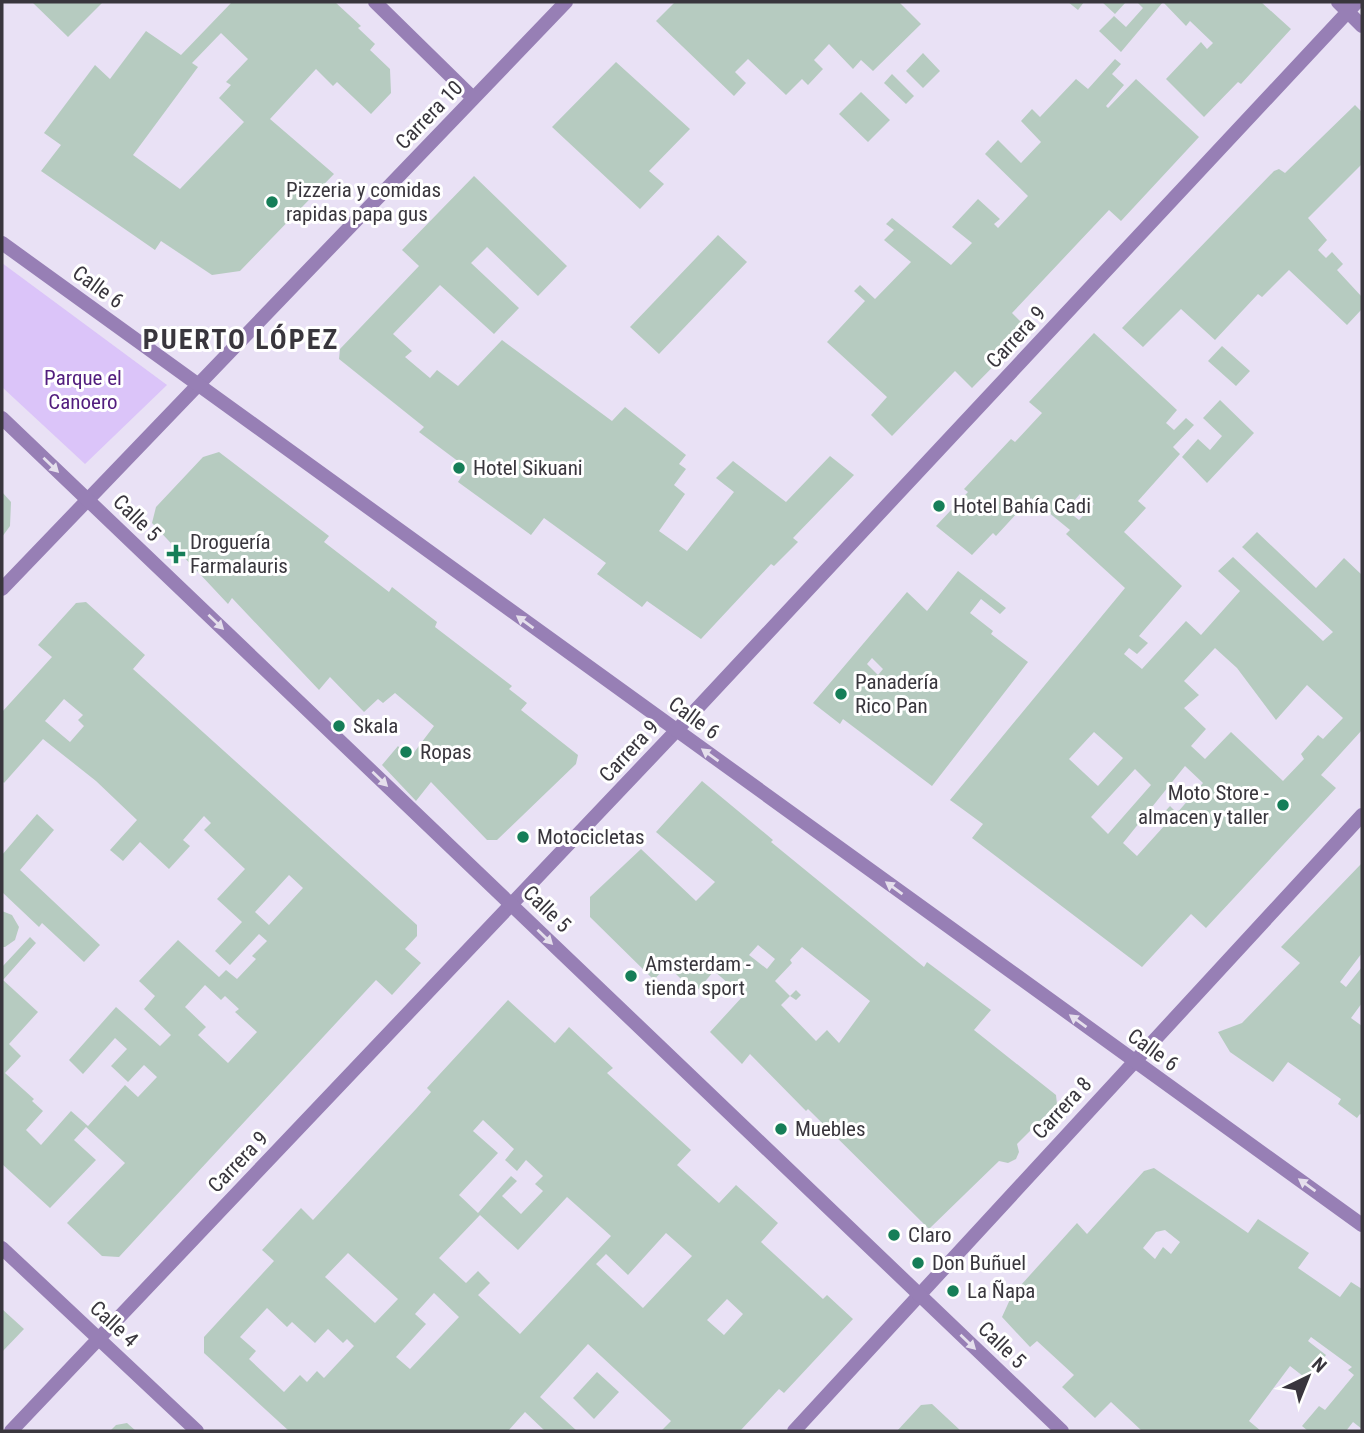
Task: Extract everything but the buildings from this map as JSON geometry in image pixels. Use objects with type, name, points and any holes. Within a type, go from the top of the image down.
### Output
[{"type":"street","points":[[375,2],[473,98]]},
{"type":"street","name":"Carrera 10","points":[[2,589],[566,2]]},
{"type":"street","points":[[1348,5],[1362,26]]},
{"type":"street","name":"Carrera 9","points":[[11,1431],[676,731],[1348,5]]},
{"type":"street","name":"Calle 6","points":[[2,243],[1362,1225]]},
{"type":"street","name":"Calle 5","points":[[2,418],[1062,1431]]},
{"type":"street","name":"Carrera 8","points":[[794,1431],[1362,815]]},
{"type":"street","name":"Calle 4","points":[[2,1248],[197,1431]]},
{"type":"green space","name":"Parque el Canoero","points":[[2,263],[167,385],[85,464],[2,387]]},
{"type":"place","name":"Pizzeria y comidas rapidas papa gus","points":[[272,202]]},
{"type":"place","name":"Hotel Sikuani","points":[[459,468]]},
{"type":"place","name":"Hotel Bahía Cadi","points":[[939,506]]},
{"type":"place","name":"Droguería Farmalauris","points":[[176,554]]},
{"type":"place","name":"Panadería Rico Pan","points":[[841,694]]},
{"type":"place","name":"Skala","points":[[339,726]]},
{"type":"place","name":"Ropas","points":[[406,752]]},
{"type":"place","name":"Moto Store - almacen y taller","points":[[1283,805]]},
{"type":"place","name":"Motocicletas","points":[[523,837]]},
{"type":"place","name":"Amsterdam - tienda sport","points":[[631,976]]},
{"type":"place","name":"Muebles","points":[[781,1129]]},
{"type":"place","name":"Claro","points":[[894,1235]]},
{"type":"place","name":"Don Buñuel","points":[[918,1263]]},
{"type":"place","name":"La Ñapa","points":[[953,1291]]},
{"type":"district","name":"PUERTO LÓPEZ","points":[[241,339]]}]
